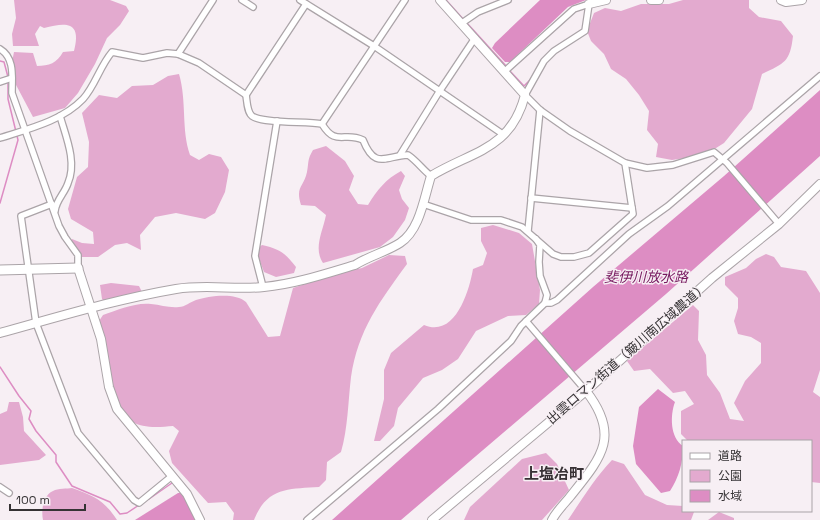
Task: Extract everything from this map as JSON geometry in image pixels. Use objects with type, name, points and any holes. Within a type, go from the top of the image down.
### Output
[{"type":"main road","points":[[0,270],[78,268]]},
{"type":"main road","points":[[0,275],[29,270]]},
{"type":"street","points":[[178,54],[213,0]]},
{"type":"street","points":[[242,0],[253,7]]},
{"type":"street","points":[[300,0],[374,46],[439,92],[504,135]]},
{"type":"street","points":[[322,124],[405,0]]},
{"type":"street","points":[[440,0],[525,95],[540,110],[570,131],[625,162],[647,168],[666,165],[714,152],[727,163],[779,224]]},
{"type":"street","points":[[462,24],[478,12],[508,0]]},
{"type":"street","points":[[505,71],[574,9],[594,2],[606,0]]},
{"type":"street","points":[[651,0],[659,0]]},
{"type":"street","points":[[782,0],[786,2],[802,0]]},
{"type":"street","points":[[0,333],[90,309],[176,289],[198,287],[263,287],[283,284],[355,265],[364,259],[400,243],[414,230],[431,176],[490,147],[504,135],[522,107],[525,95],[544,61],[554,51],[585,31],[594,2]]},
{"type":"street","points":[[246,95],[306,4]]},
{"type":"street","points":[[400,155],[475,38]]},
{"type":"street","points":[[0,49],[6,53],[13,70],[12,93],[55,212],[65,237],[78,255],[78,268],[90,309],[101,339],[109,387],[117,409],[187,494],[200,520]]},
{"type":"street","points":[[1,136],[26,130],[60,116],[83,99],[112,52],[143,58],[167,53],[178,54],[199,63],[246,95],[249,110],[252,116],[277,121],[322,124]]},
{"type":"street","points":[[545,303],[551,303],[557,300],[567,288],[629,234],[668,206],[722,158],[820,76]]},
{"type":"street","points":[[0,82],[12,78]]},
{"type":"street","points":[[528,231],[540,110]]},
{"type":"street","points":[[55,212],[56,205],[68,183],[71,156],[60,116]]},
{"type":"street","points":[[263,287],[255,256],[277,121]]},
{"type":"street","points":[[322,124],[328,134],[337,138],[356,136],[363,140],[367,150],[375,157],[383,160],[400,155],[408,155],[415,159],[421,168],[431,176]]},
{"type":"street","points":[[423,204],[471,220],[491,218],[522,227],[553,254],[560,257],[589,253],[633,214],[625,162]]},
{"type":"street","name":"出雲ロマン街道（簸川南広域農道）","points":[[432,520],[586,391],[712,278],[779,224],[820,184]]},
{"type":"street","points":[[531,198],[632,208]]},
{"type":"street","points":[[52,204],[22,216],[36,323],[78,433],[134,500],[139,503],[172,476]]},
{"type":"street","points":[[307,520],[438,409],[511,341],[526,321],[545,303],[547,295],[540,276],[540,245],[536,239]]},
{"type":"street","points":[[526,321],[580,383],[600,410],[606,430],[601,453],[594,467],[552,520]]},
{"type":"street","points":[[0,487],[9,493]]},
{"type":"green space","points":[[14,0],[110,0],[126,6],[129,11],[120,25],[107,38],[95,64],[78,93],[65,108],[33,117],[15,83],[15,72],[12,62],[14,52],[33,53],[37,66],[52,63],[58,59],[63,52],[74,51],[76,34],[74,29],[65,25],[44,28],[40,26],[35,34],[39,46],[13,46],[12,34],[16,18]]},
{"type":"green space","points":[[683,0],[749,0],[749,8],[759,17],[781,21],[793,36],[788,57],[781,64],[762,74],[752,109],[724,143],[705,155],[672,160],[656,157],[658,144],[647,130],[649,111],[639,95],[626,79],[611,69],[604,54],[591,41],[587,31],[594,13],[605,8],[621,11],[641,4],[669,4]]},
{"type":"green space","points":[[179,74],[183,94],[187,145],[190,155],[199,160],[209,154],[221,157],[229,170],[225,192],[215,213],[205,219],[176,213],[155,217],[140,235],[141,250],[127,243],[115,245],[98,257],[82,257],[71,242],[72,239],[82,243],[94,244],[93,232],[71,219],[68,209],[77,177],[88,167],[89,142],[82,113],[99,95],[117,98],[132,86],[153,85],[168,76]]},
{"type":"green space","points":[[326,146],[345,161],[354,176],[349,190],[358,204],[368,205],[382,185],[401,171],[405,176],[399,190],[402,199],[409,208],[405,220],[393,237],[380,247],[323,263],[320,257],[319,245],[326,215],[315,206],[301,205],[299,190],[306,177],[311,153],[313,150]]},
{"type":"green space","points":[[493,225],[519,233],[532,244],[540,290],[539,304],[526,315],[508,316],[476,331],[458,359],[442,370],[423,378],[398,408],[394,426],[380,441],[374,441],[384,399],[384,370],[391,353],[424,325],[435,327],[444,325],[452,319],[464,300],[473,269],[483,265],[487,253],[481,241],[481,228]]},
{"type":"green space","points":[[262,245],[278,250],[289,258],[296,267],[294,273],[276,277],[264,272],[258,256],[258,248]]},
{"type":"green space","points":[[766,254],[774,257],[781,267],[806,271],[820,293],[820,370],[813,392],[820,397],[820,483],[812,482],[812,440],[687,440],[681,434],[681,411],[694,404],[685,391],[673,393],[650,369],[634,371],[627,361],[693,305],[699,311],[698,340],[706,355],[707,375],[720,393],[730,419],[744,421],[734,403],[745,381],[761,363],[761,343],[751,337],[738,334],[734,321],[738,308],[738,298],[725,285],[725,277],[746,268],[756,259]]},
{"type":"green space","points":[[389,255],[405,256],[407,264],[379,304],[359,345],[354,360],[351,377],[346,424],[341,452],[327,462],[326,480],[319,487],[298,488],[280,492],[265,501],[254,520],[233,520],[234,513],[226,502],[208,503],[172,463],[169,451],[179,431],[173,426],[152,427],[136,424],[124,414],[118,404],[109,375],[99,321],[103,315],[139,304],[179,307],[201,299],[215,296],[229,296],[246,302],[268,337],[280,336],[293,288],[332,275],[362,268]]},
{"type":"green space","points":[[111,283],[139,286],[143,294],[105,302],[102,299],[100,285]]},
{"type":"green space","points":[[9,402],[19,402],[23,417],[24,431],[46,455],[39,460],[0,465],[0,414],[7,411]]},
{"type":"green space","points":[[546,453],[557,464],[569,490],[542,520],[464,520],[470,507],[522,459]]},
{"type":"green space","points":[[612,460],[624,464],[645,495],[667,505],[682,506],[682,512],[694,512],[691,520],[568,520],[594,481]]},
{"type":"green space","points":[[72,488],[103,503],[117,520],[43,520],[42,512],[47,496],[55,490]]},
{"type":"green space","points":[[719,512],[734,518],[734,520],[708,520]]},
{"type":"water","points":[[540,0],[586,0],[568,7],[510,62],[505,62],[492,48],[495,43]]},
{"type":"water","name":"斐伊川放水路","points":[[820,90],[820,156],[666,294],[401,520],[332,520],[593,287],[724,176]]},
{"type":"water","points":[[658,389],[675,402],[672,413],[672,426],[676,438],[682,445],[682,458],[678,475],[670,491],[661,493],[636,464],[633,446],[639,407]]},
{"type":"water","points":[[178,493],[183,493],[192,507],[195,520],[135,520]]},
{"type":"waterway","points":[[446,0],[464,20]]},
{"type":"waterway","points":[[466,22],[507,67]]},
{"type":"waterway","points":[[0,61],[4,62],[8,77]]},
{"type":"waterway","points":[[509,70],[524,86],[531,79]]},
{"type":"waterway","points":[[0,203],[18,140],[8,99],[8,81]]},
{"type":"waterway","points":[[0,367],[31,411],[29,419],[36,431],[56,455],[56,462],[72,486],[110,502],[120,514],[127,513],[139,505]]},
{"type":"waterway","points":[[149,499],[172,483]]},
{"type":"district","name":"上塩冶町","points":[[554,473]]}]
